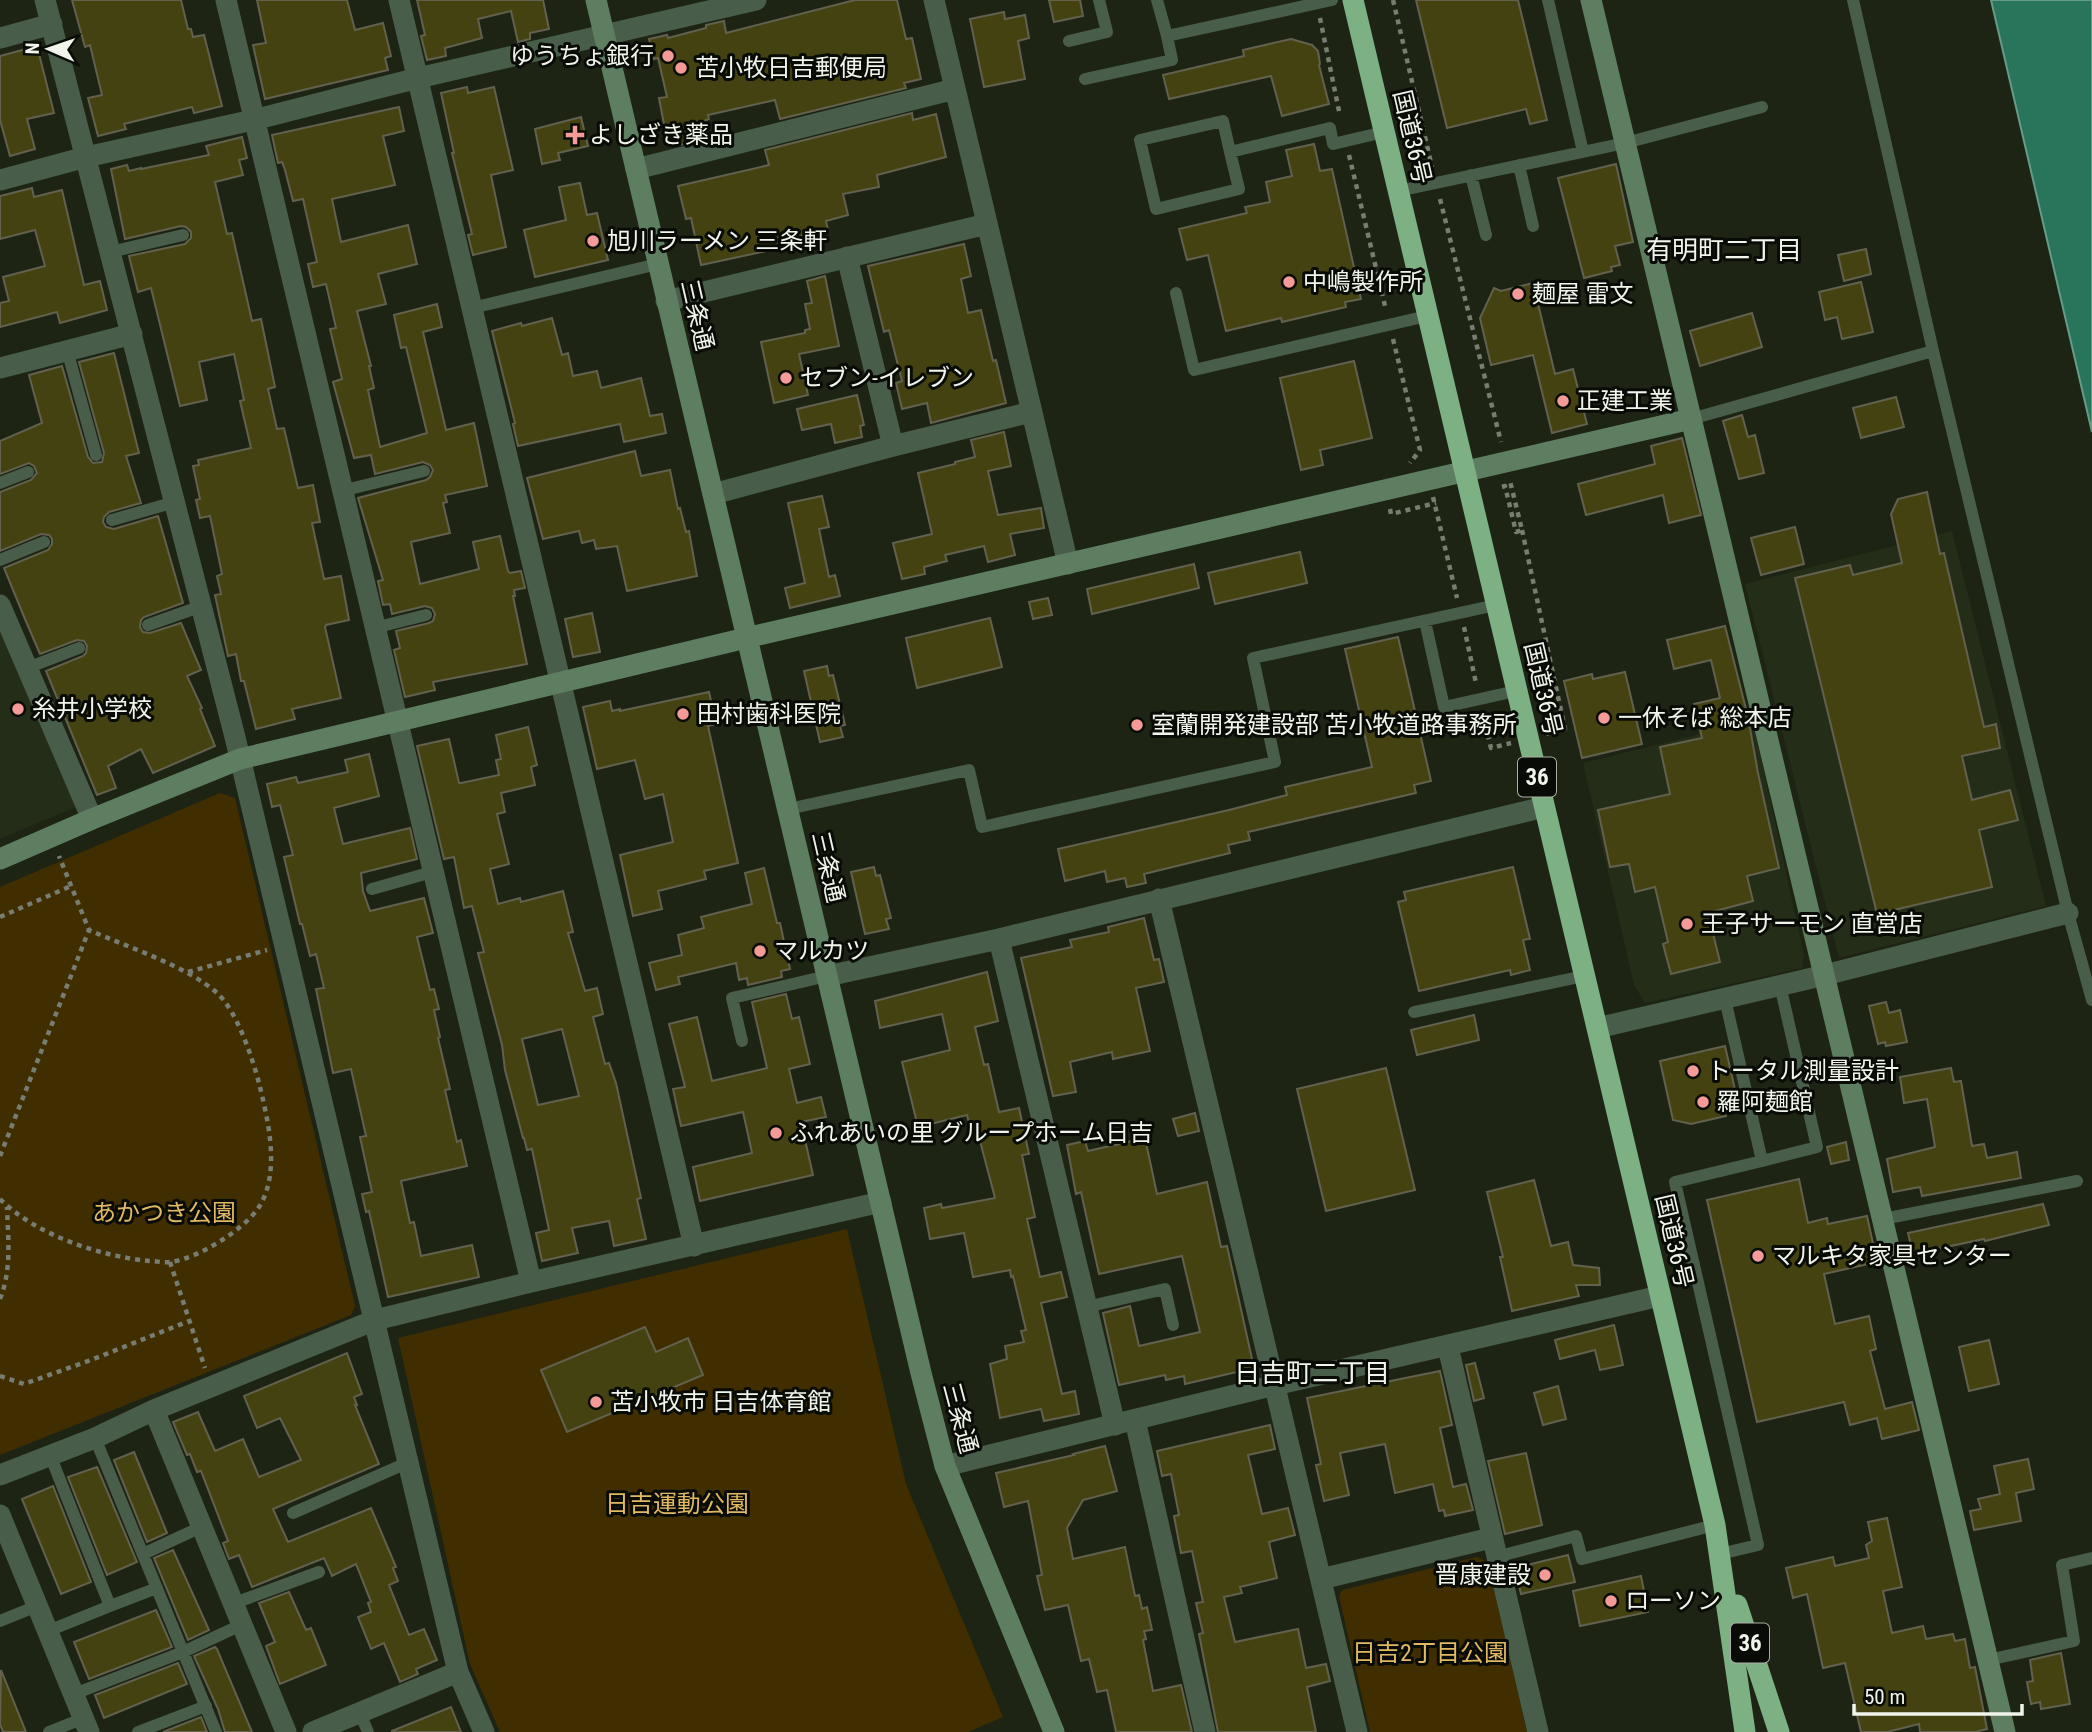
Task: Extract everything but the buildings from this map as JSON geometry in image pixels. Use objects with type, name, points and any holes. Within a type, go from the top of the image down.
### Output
[{"type":"highway","name":"国道36号","points":[[1353,0],[1715,1525],[1745,1732]]},
{"type":"highway","name":"国道36号","points":[[1720,1553],[1779,1732]]},
{"type":"street","points":[[46,0],[240,759],[458,1672],[484,1732]]},
{"type":"street","points":[[226,0],[531,1282]]},
{"type":"street","points":[[399,0],[694,1246]]},
{"type":"street","name":"三条通","points":[[596,0],[945,1466],[1054,1732]]},
{"type":"street","points":[[0,180],[418,78],[757,0]]},
{"type":"street","points":[[934,0],[1068,564]]},
{"type":"street","points":[[1591,0],[2005,1732]]},
{"type":"street","points":[[0,38],[52,24]]},
{"type":"street","points":[[636,169],[955,89]]},
{"type":"street","points":[[666,301],[987,224]]},
{"type":"street","points":[[847,257],[893,446]]},
{"type":"street","points":[[0,368],[132,334]]},
{"type":"street","points":[[713,494],[1031,412]]},
{"type":"street","points":[[0,859],[240,759],[746,638],[1691,419]]},
{"type":"street","points":[[0,605],[92,819]]},
{"type":"street","points":[[827,976],[999,939],[1544,807]]},
{"type":"street","points":[[1159,899],[1357,1732]]},
{"type":"street","points":[[1597,1028],[1825,975],[2068,913]]},
{"type":"street","points":[[999,939],[1086,1307],[1125,1423],[1205,1732]]},
{"type":"street","points":[[0,1475],[375,1321],[531,1282],[881,1202]]},
{"type":"street","points":[[945,1466],[1275,1385],[1660,1296]]},
{"type":"street","points":[[1448,1347],[1538,1732]]},
{"type":"street","points":[[153,1410],[286,1732]]},
{"type":"street","points":[[0,1515],[86,1725]]},
{"type":"street","points":[[1321,1579],[1493,1547]]},
{"type":"street","points":[[313,1732],[364,1722],[458,1672]]},
{"type":"lane","points":[[1069,41],[1107,32],[1099,0]]},
{"type":"lane","points":[[1085,79],[1172,60],[1157,0]]},
{"type":"lane","points":[[1167,36],[1332,0]]},
{"type":"lane","points":[[1548,0],[1583,152]]},
{"type":"lane","points":[[1853,0],[1933,351],[2068,913],[2092,1000]]},
{"type":"lane","points":[[1398,191],[1625,143],[1762,107]]},
{"type":"lane","points":[[1223,121],[1230,152],[1238,189],[1156,209],[1140,140],[1223,121]]},
{"type":"lane","points":[[1230,152],[1330,128],[1334,144],[1384,132]]},
{"type":"lane","points":[[1519,165],[1533,226]]},
{"type":"lane","points":[[1471,175],[1486,235]]},
{"type":"lane","points":[[110,251],[183,235]]},
{"type":"lane","points":[[472,308],[658,264]]},
{"type":"lane","points":[[1176,293],[1194,370],[1427,316]]},
{"type":"lane","points":[[67,350],[96,455]]},
{"type":"lane","points":[[1691,419],[1933,351]]},
{"type":"lane","points":[[341,491],[424,471]]},
{"type":"lane","points":[[0,483],[28,472]]},
{"type":"lane","points":[[112,520],[175,502]]},
{"type":"lane","points":[[0,560],[44,542]]},
{"type":"lane","points":[[788,809],[969,770],[982,827],[1275,762],[1253,658],[1496,605]]},
{"type":"lane","points":[[148,625],[202,606]]},
{"type":"lane","points":[[374,628],[426,615]]},
{"type":"lane","points":[[1425,621],[1444,707],[1516,691]]},
{"type":"lane","points":[[27,668],[79,648]]},
{"type":"lane","points":[[372,889],[432,872]]},
{"type":"lane","points":[[742,1041],[732,998],[827,976]]},
{"type":"lane","points":[[1415,1012],[1584,976]]},
{"type":"lane","points":[[1720,1553],[1758,1545],[1675,1182],[1817,1147],[1780,985]]},
{"type":"lane","points":[[1725,999],[1762,1161]]},
{"type":"lane","points":[[1883,1219],[2077,1181]]},
{"type":"lane","points":[[1086,1307],[1165,1289],[1172,1325]]},
{"type":"lane","points":[[95,1438],[216,1732]]},
{"type":"lane","points":[[50,1455],[110,1606]]},
{"type":"lane","points":[[293,1513],[409,1462]]},
{"type":"lane","points":[[1493,1547],[1577,1536],[1582,1559],[1715,1525]]},
{"type":"lane","points":[[143,1554],[201,1527]]},
{"type":"lane","points":[[1988,1660],[2074,1641],[2062,1565],[2092,1558]]},
{"type":"lane","points":[[232,1604],[318,1572]]},
{"type":"lane","points":[[48,1631],[157,1588]]},
{"type":"lane","points":[[0,1621],[37,1605]]},
{"type":"lane","points":[[74,1694],[183,1652],[241,1625]]},
{"type":"lane","points":[[138,1732],[206,1706]]},
{"type":"lane","points":[[49,1732],[86,1725]]},
{"type":"path","points":[[1393,0],[1522,530],[1516,532],[1505,486]]},
{"type":"path","points":[[1317,3],[1345,141],[1420,450],[1409,464],[1413,484]]},
{"type":"path","points":[[0,1156],[89,930],[58,855],[71,850]]},
{"type":"path","points":[[0,917],[71,886]]},
{"type":"path","points":[[0,1199],[30,1222],[80,1248],[127,1259],[170,1262],[202,1251],[236,1231],[259,1207],[269,1179],[271,1132],[256,1073],[242,1030],[218,993],[187,973],[89,930]]},
{"type":"path","points":[[187,973],[275,947]]},
{"type":"path","points":[[0,1299],[6,1284],[9,1247],[7,1206]]},
{"type":"path","points":[[170,1262],[209,1378]]},
{"type":"path","points":[[0,1376],[24,1384],[188,1321]]},
{"type":"shaded area","points":[[1991,0],[2092,0],[2092,432]]},
{"type":"shaded area","points":[[1952,531],[2046,906],[1839,958],[1745,584]]},
{"type":"shaded area","name":"糸井小学校","points":[[0,624],[76,807],[0,839]]},
{"type":"shaded area","points":[[1753,721],[1804,955],[1802,968],[1645,1003],[1634,985],[1583,763]]},
{"type":"green space","name":"あかつき公園","points":[[220,793],[235,798],[355,1306],[351,1315],[0,1455],[0,887]]},
{"type":"green space","name":"日吉運動公園","points":[[847,1229],[906,1484],[1003,1717],[968,1732],[500,1732],[470,1664],[398,1338]]},
{"type":"green space","name":"日吉2丁目公園","points":[[1477,1557],[1488,1562],[1527,1732],[1370,1732],[1339,1596],[1342,1590]]},
{"type":"place","name":"ゆうちょ銀行","points":[[668,56]]},
{"type":"place","name":"苫小牧日吉郵便局","points":[[681,68]]},
{"type":"place","name":"よしざき薬品","points":[[575,135]]},
{"type":"place","name":"旭川ラーメン 三条軒","points":[[593,241]]},
{"type":"place","name":"中嶋製作所","points":[[1289,282]]},
{"type":"place","name":"麺屋 雷文","points":[[1518,294]]},
{"type":"place","name":"セブン-イレブン","points":[[786,378]]},
{"type":"place","name":"正建工業","points":[[1563,401]]},
{"type":"place","name":"糸井小学校","points":[[18,709]]},
{"type":"place","name":"田村歯科医院","points":[[683,714]]},
{"type":"place","name":"一休そば 総本店","points":[[1604,718]]},
{"type":"place","name":"室蘭開発建設部 苫小牧道路事務所","points":[[1137,725]]},
{"type":"place","name":"王子サーモン 直営店","points":[[1687,924]]},
{"type":"place","name":"マルカツ","points":[[760,951]]},
{"type":"place","name":"トータル測量設計","points":[[1693,1071]]},
{"type":"place","name":"羅阿麺館","points":[[1703,1102]]},
{"type":"place","name":"ふれあいの里 グループホーム日吉","points":[[776,1133]]},
{"type":"place","name":"マルキタ家具センター","points":[[1758,1256]]},
{"type":"place","name":"苫小牧市 日吉体育館","points":[[596,1402]]},
{"type":"place","name":"晋康建設","points":[[1545,1575]]},
{"type":"place","name":"ローソン","points":[[1611,1601]]},
{"type":"district","name":"有明町二丁目","points":[[1724,250]]},
{"type":"district","name":"日吉町二丁目","points":[[1312,1373]]}]
